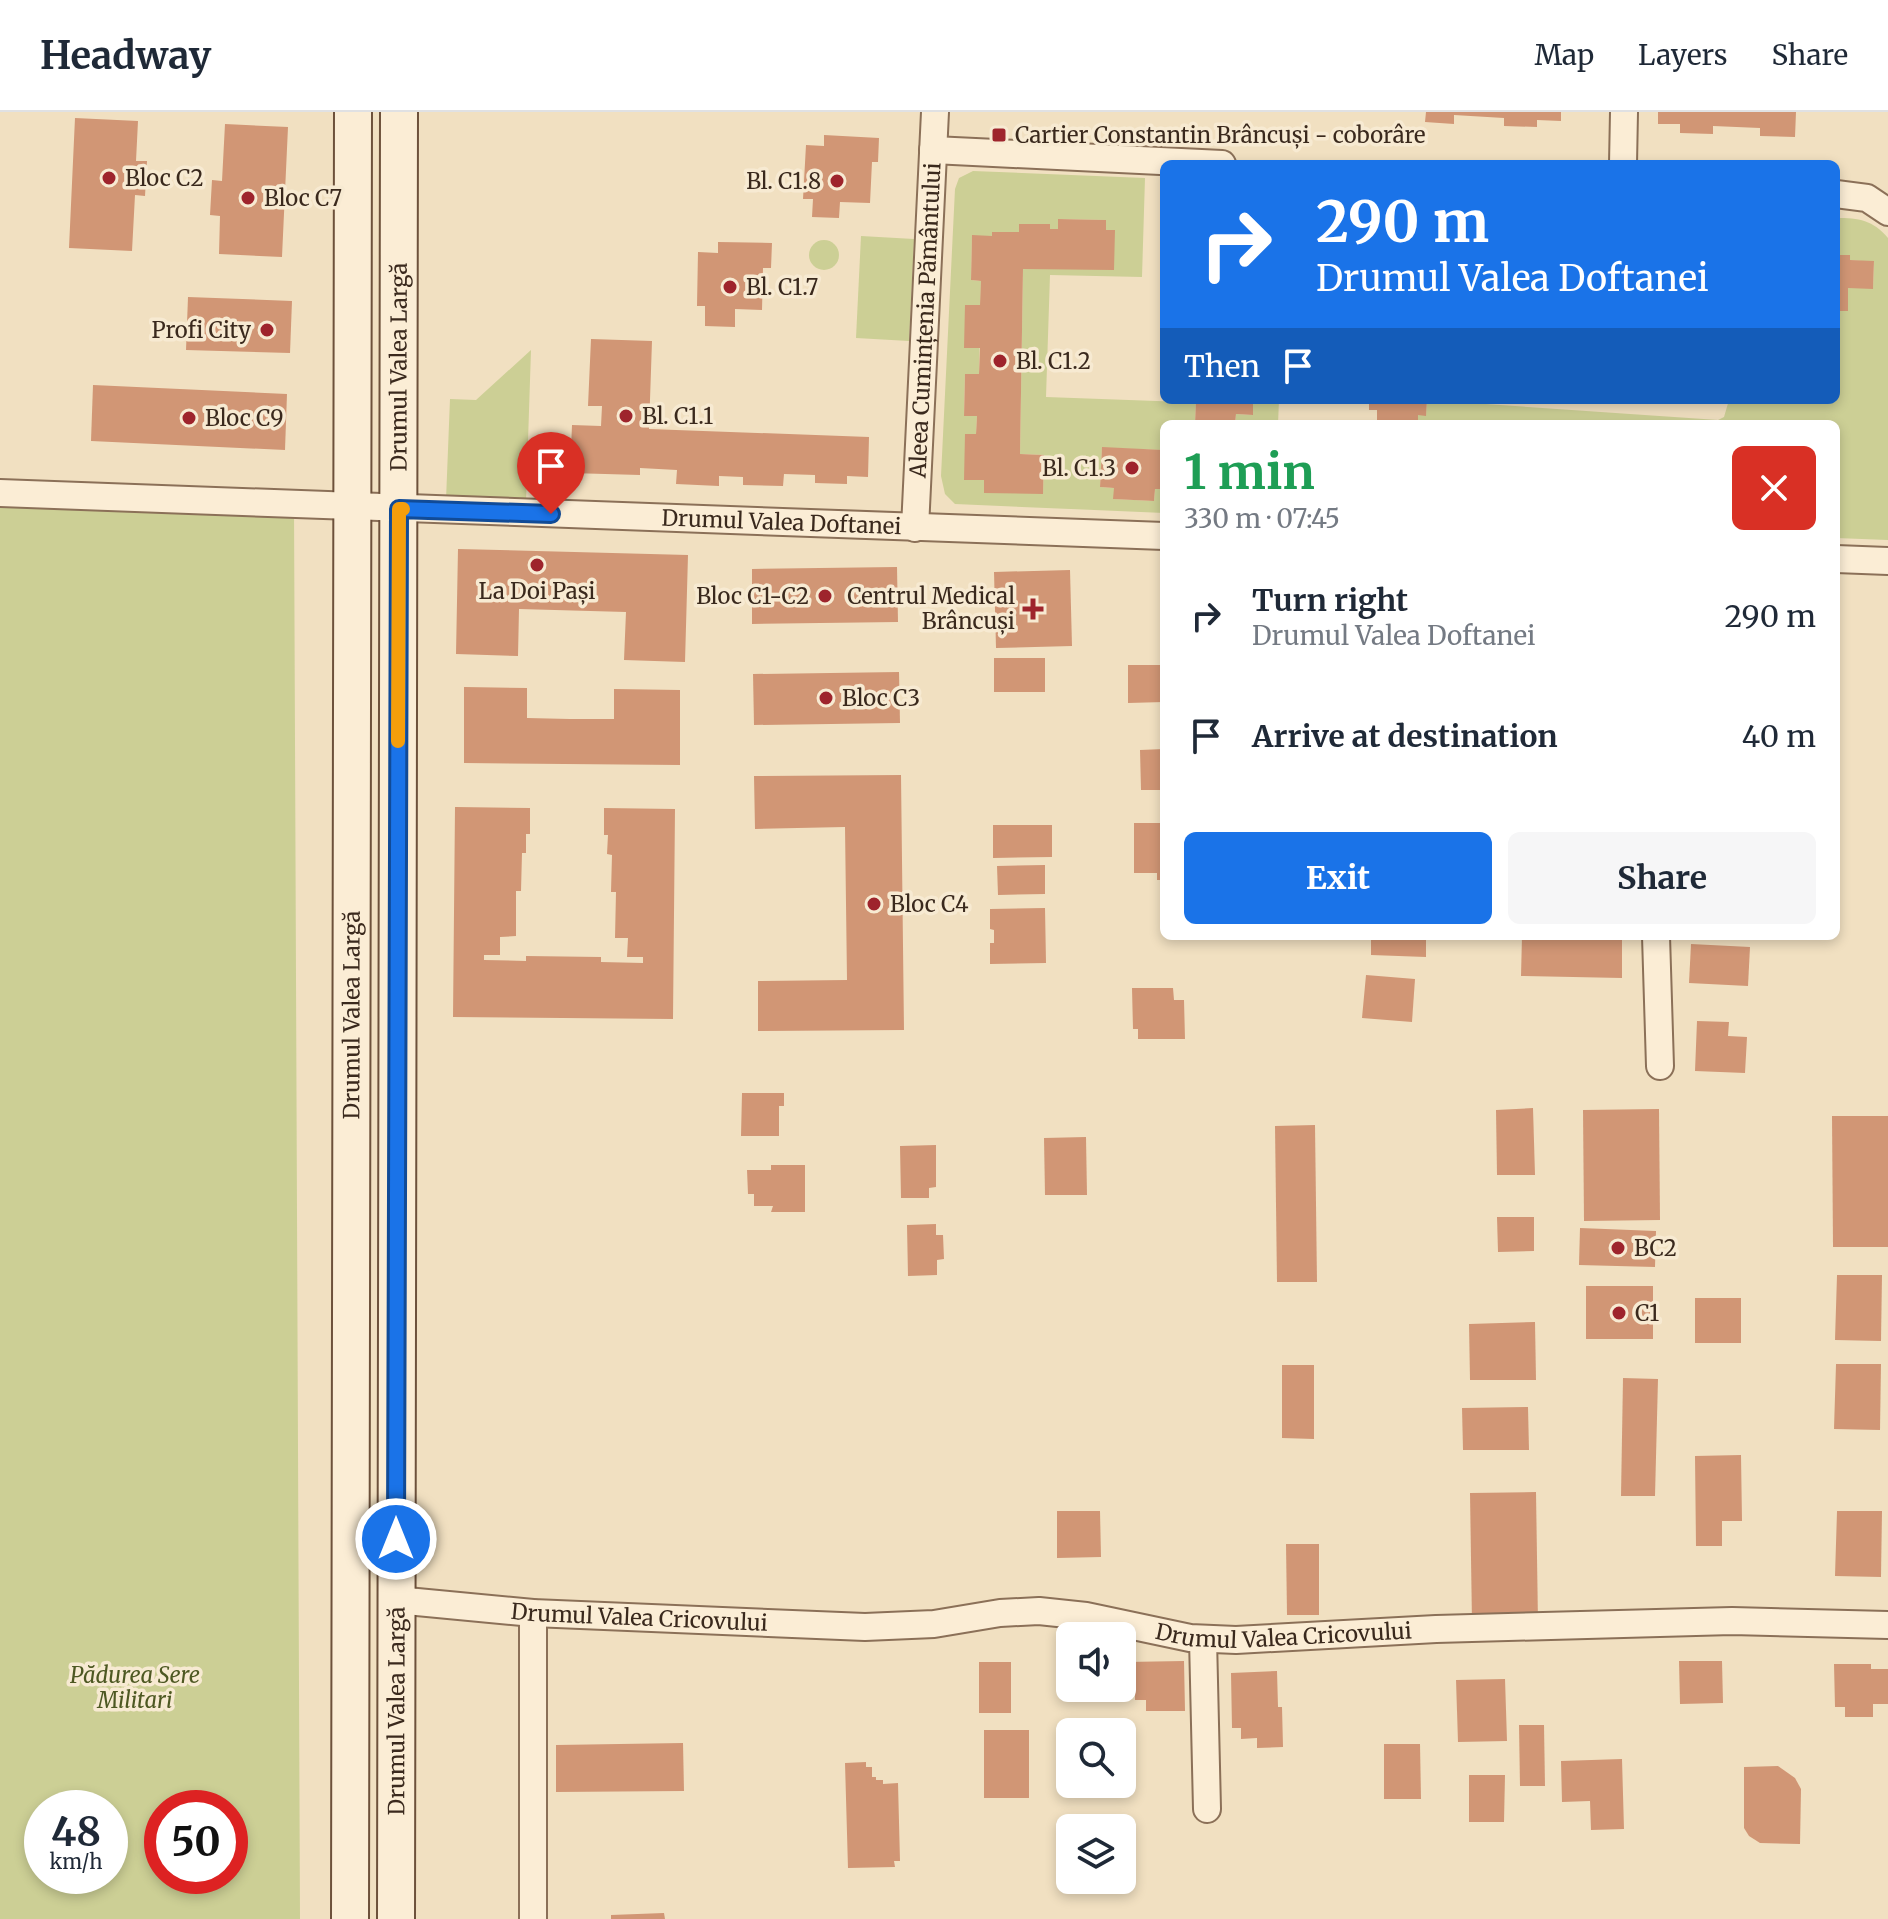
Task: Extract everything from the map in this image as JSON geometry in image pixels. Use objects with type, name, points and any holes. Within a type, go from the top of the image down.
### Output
[{"type":"main road","name":"Drumul Valea Largă","points":[[350,1919],[353,112]]},
{"type":"main road","name":"Drumul Valea Largă","points":[[396,1919],[399,112]]},
{"type":"street","name":"Aleea Cumințenia Pământului","points":[[915,528],[935,112]]},
{"type":"street","points":[[1623,160],[1624,112]]},
{"type":"street","points":[[933,150],[1160,161]]},
{"type":"street","points":[[1840,195],[1867,198],[1888,212]]},
{"type":"street","points":[[0,493],[352,507]]},
{"type":"street","name":"Drumul Valea Doftanei","points":[[352,507],[1160,536]]},
{"type":"street","points":[[1840,559],[1888,561]]},
{"type":"street","points":[[1656,940],[1660,1066]]},
{"type":"street","name":"Drumul Valea Cricovului","points":[[396,1600],[533,1613],[865,1627],[943,1623],[1000,1613],[1039,1611],[1086,1616],[1142,1630],[1203,1639],[1236,1640],[1436,1629],[1732,1621],[1888,1625]]},
{"type":"street","points":[[533,1613],[533,1919]]},
{"type":"street","points":[[1203,1639],[1207,1809]]},
{"type":"green space","points":[[973,171],[1145,178],[1142,277],[1050,275],[1046,397],[1196,404],[1195,420],[1160,420],[1160,450],[1102,448],[1100,487],[1114,488],[1114,499],[1154,501],[1155,489],[1160,489],[1160,513],[955,504],[945,494],[941,476],[955,189],[959,178]],"holes":[[[1058,219],[1106,220],[1106,230],[1114,230],[1023,269],[1020,454],[1044,455],[1043,493],[984,493],[984,480],[964,480],[976,434],[977,416],[964,415],[965,374],[979,374],[981,281],[971,280],[972,236],[1019,232],[1019,224],[1049,224],[1050,229],[1058,229]]]},
{"type":"green space","points":[[1840,218],[1865,221],[1888,238],[1888,540],[1840,538],[1840,420],[1718,420],[1724,417],[1728,404],[1840,404],[1840,311],[1848,311],[1848,288],[1873,288],[1874,262],[1840,256]]},
{"type":"green space","points":[[861,236],[914,239],[909,341],[856,338]]},
{"type":"green space","points":[[824,240],[830,241],[838,249],[838,261],[830,269],[824,270],[818,269],[810,261],[809,255],[810,249],[818,241]]},
{"type":"green space","points":[[531,350],[526,502],[446,500],[450,399],[476,400]]},
{"type":"green space","points":[[1253,404],[1279,404],[1278,420],[1235,420],[1236,414],[1252,415]]},
{"type":"green space","points":[[1427,404],[1485,404],[1718,420],[1418,420],[1418,415],[1426,415]]},
{"type":"green space","name":"Pădurea Sere Militari","points":[[0,489],[294,505],[300,1919],[0,1919]]},
{"type":"building","points":[[1426,112],[1561,112],[1561,121],[1537,120],[1537,127],[1504,126],[1504,118],[1454,115],[1454,124],[1425,122]]},
{"type":"building","points":[[1658,112],[1796,112],[1795,137],[1760,136],[1760,128],[1713,126],[1713,134],[1680,133],[1680,124],[1658,124]]},
{"type":"building","name":"Bloc C2","points":[[75,118],[138,121],[136,161],[147,161],[145,196],[135,195],[132,251],[69,248]]},
{"type":"building","name":"Bloc C7","points":[[225,124],[288,127],[282,257],[219,254],[220,216],[210,215],[212,180],[222,181]]},
{"type":"building","name":"Bl. C1.8","points":[[824,135],[879,138],[878,162],[872,162],[870,203],[840,202],[839,218],[812,217],[813,199],[803,199],[806,145],[824,146]]},
{"type":"building","name":"Bl. C1.2","points":[[1058,219],[1106,220],[1106,230],[1115,230],[1114,270],[1023,269],[1020,454],[1044,455],[1043,494],[984,493],[984,480],[964,480],[965,434],[976,434],[977,416],[964,416],[965,374],[979,374],[980,348],[964,348],[965,305],[980,305],[981,281],[971,280],[972,235],[1019,232],[1019,224],[1050,224],[1050,229],[1058,229]]},
{"type":"building","name":"Bl. C1.7","points":[[718,242],[772,243],[771,268],[763,268],[762,310],[735,309],[735,327],[705,326],[705,306],[697,306],[698,252],[718,253]]},
{"type":"building","points":[[1840,255],[1850,255],[1850,260],[1874,261],[1873,289],[1848,288],[1848,311],[1840,311]]},
{"type":"building","points":[[188,297],[292,301],[290,353],[186,350]]},
{"type":"building","name":"Bl. C1.1","points":[[591,339],[652,341],[649,429],[869,437],[868,477],[847,476],[847,484],[815,483],[815,475],[784,474],[783,486],[743,485],[743,477],[719,476],[719,486],[676,484],[677,470],[640,468],[640,475],[570,473],[572,425],[601,426],[602,406],[588,406]]},
{"type":"building","name":"Bloc C9","points":[[93,385],[287,394],[285,450],[91,441]]},
{"type":"building","points":[[1196,404],[1253,404],[1253,415],[1236,414],[1235,420],[1195,420]]},
{"type":"building","points":[[1369,404],[1427,404],[1426,416],[1418,415],[1418,420],[1377,420],[1377,410],[1369,410]]},
{"type":"building","name":"Bl. C1.3","points":[[1102,447],[1160,450],[1160,489],[1155,489],[1154,501],[1113,499],[1114,488],[1100,487]]},
{"type":"building","points":[[458,549],[688,555],[685,662],[624,660],[626,612],[519,609],[518,656],[456,654]]},
{"type":"building","name":"Bloc C1-C2","points":[[897,567],[898,622],[752,624],[752,569]]},
{"type":"building","name":"Centrul Medical Brâncuși","points":[[1070,570],[1072,646],[996,648],[994,572]]},
{"type":"building","points":[[994,658],[1045,658],[1045,692],[994,692]]},
{"type":"building","points":[[1128,665],[1160,665],[1160,702],[1128,703]]},
{"type":"building","name":"Bloc C3","points":[[899,672],[900,723],[754,725],[753,674]]},
{"type":"building","points":[[464,687],[527,688],[527,718],[570,719],[614,719],[614,689],[680,690],[680,765],[464,763]]},
{"type":"building","points":[[1160,749],[1160,790],[1141,790],[1140,750]]},
{"type":"building","name":"Bloc C4","points":[[901,775],[904,1030],[758,1031],[758,981],[847,980],[845,827],[755,829],[754,776]]},
{"type":"building","points":[[455,807],[530,808],[530,834],[526,834],[526,853],[522,853],[521,891],[516,891],[516,936],[500,937],[500,955],[484,955],[484,960],[526,961],[526,956],[601,957],[601,962],[643,963],[643,957],[627,957],[628,938],[615,938],[616,892],[611,892],[612,855],[607,854],[604,808],[675,809],[673,1019],[453,1017]]},
{"type":"building","points":[[1134,823],[1160,823],[1160,880],[1157,880],[1157,873],[1134,873]]},
{"type":"building","points":[[993,825],[1052,825],[1052,857],[993,858]]},
{"type":"building","points":[[1045,865],[1045,894],[998,895],[997,866]]},
{"type":"building","points":[[1045,908],[1046,963],[990,964],[990,943],[994,943],[994,930],[990,929],[990,909]]},
{"type":"building","points":[[1371,940],[1426,940],[1426,957],[1371,955]]},
{"type":"building","points":[[1522,940],[1622,940],[1622,978],[1521,976]]},
{"type":"building","points":[[1691,944],[1750,947],[1748,986],[1689,983]]},
{"type":"building","points":[[1366,975],[1415,979],[1412,1022],[1362,1018]]},
{"type":"building","points":[[1132,988],[1173,988],[1174,1000],[1184,1000],[1185,1039],[1138,1039],[1138,1029],[1133,1029]]},
{"type":"building","points":[[1697,1021],[1729,1022],[1728,1036],[1747,1037],[1745,1073],[1695,1071]]},
{"type":"building","points":[[742,1093],[784,1093],[784,1106],[779,1106],[779,1136],[741,1136]]},
{"type":"building","points":[[1533,1108],[1535,1175],[1497,1175],[1496,1110]]},
{"type":"building","points":[[1659,1109],[1660,1220],[1584,1221],[1583,1110]]},
{"type":"building","points":[[1832,1116],[1888,1116],[1888,1247],[1833,1247]]},
{"type":"building","points":[[1315,1125],[1317,1282],[1277,1282],[1275,1126]]},
{"type":"building","points":[[1086,1137],[1087,1195],[1045,1195],[1044,1138]]},
{"type":"building","points":[[936,1145],[936,1187],[929,1188],[929,1198],[901,1198],[900,1146]]},
{"type":"building","points":[[771,1165],[805,1165],[805,1212],[771,1212],[773,1206],[754,1206],[754,1194],[748,1194],[747,1170],[771,1170]]},
{"type":"building","points":[[1497,1217],[1534,1217],[1534,1251],[1498,1252]]},
{"type":"building","points":[[936,1224],[936,1235],[943,1235],[944,1259],[937,1260],[937,1275],[908,1276],[907,1225]]},
{"type":"building","name":"BC2","points":[[1580,1228],[1656,1231],[1655,1267],[1579,1265]]},
{"type":"building","points":[[1837,1275],[1882,1275],[1881,1341],[1835,1340]]},
{"type":"building","name":"C1","points":[[1586,1286],[1653,1286],[1653,1339],[1586,1339]]},
{"type":"building","points":[[1695,1298],[1741,1298],[1741,1343],[1695,1343]]},
{"type":"building","points":[[1535,1322],[1536,1380],[1470,1380],[1469,1324]]},
{"type":"building","points":[[1836,1364],[1881,1364],[1880,1430],[1834,1429]]},
{"type":"building","points":[[1282,1365],[1314,1365],[1314,1439],[1282,1438]]},
{"type":"building","points":[[1623,1378],[1658,1379],[1655,1496],[1621,1496]]},
{"type":"building","points":[[1528,1407],[1529,1450],[1463,1450],[1462,1408]]},
{"type":"building","points":[[1741,1455],[1742,1521],[1722,1521],[1722,1546],[1696,1546],[1695,1456]]},
{"type":"building","points":[[1536,1492],[1538,1622],[1472,1623],[1470,1493]]},
{"type":"building","points":[[1057,1511],[1100,1511],[1101,1557],[1057,1558]]},
{"type":"building","points":[[1837,1511],[1882,1511],[1881,1577],[1835,1576]]},
{"type":"building","points":[[1286,1544],[1319,1544],[1319,1615],[1287,1615]]},
{"type":"building","points":[[1184,1661],[1185,1711],[1146,1711],[1146,1700],[1136,1700],[1136,1662]]},
{"type":"building","points":[[1679,1661],[1722,1661],[1723,1703],[1680,1704]]},
{"type":"building","points":[[979,1662],[1011,1662],[1011,1713],[979,1713]]},
{"type":"building","points":[[1834,1664],[1871,1664],[1871,1669],[1888,1669],[1888,1704],[1873,1704],[1873,1717],[1845,1717],[1845,1707],[1835,1707]]},
{"type":"building","points":[[1277,1671],[1283,1747],[1257,1748],[1257,1738],[1241,1739],[1241,1728],[1232,1728],[1231,1673]]},
{"type":"building","points":[[1505,1679],[1507,1741],[1458,1742],[1456,1680]]},
{"type":"building","points":[[1519,1725],[1544,1725],[1545,1786],[1520,1786]]},
{"type":"building","points":[[984,1730],[1029,1730],[1029,1798],[984,1798]]},
{"type":"building","points":[[683,1743],[684,1791],[556,1792],[556,1745]]},
{"type":"building","points":[[1384,1744],[1420,1744],[1421,1799],[1384,1799]]},
{"type":"building","points":[[1622,1759],[1624,1829],[1591,1830],[1590,1801],[1562,1802],[1561,1761]]},
{"type":"building","points":[[866,1762],[866,1767],[872,1767],[872,1777],[876,1780],[883,1780],[883,1784],[898,1783],[900,1861],[894,1861],[895,1867],[848,1868],[845,1763]]},
{"type":"building","points":[[1778,1766],[1795,1778],[1801,1789],[1800,1844],[1760,1843],[1749,1836],[1744,1828],[1744,1767]]},
{"type":"building","points":[[1469,1775],[1505,1775],[1504,1822],[1469,1822]]},
{"type":"building","points":[[664,1913],[665,1919],[611,1919],[611,1915]]},
{"type":"slow traffic","points":[[398,741],[399,509],[403,509]]},
{"type":"place","name":"Cartier Constantin Brâncuși - coborâre","points":[[999,135]]},
{"type":"place","name":"Bloc C2","points":[[109,178]]},
{"type":"place","name":"Bl. C1.8","points":[[837,181]]},
{"type":"place","name":"Bloc C7","points":[[248,198]]},
{"type":"place","name":"Bl. C1.7","points":[[730,287]]},
{"type":"place","name":"Profi City","points":[[267,330]]},
{"type":"place","name":"Bl. C1.2","points":[[1000,361]]},
{"type":"place","name":"Bl. C1.1","points":[[626,416]]},
{"type":"place","name":"Bloc C9","points":[[189,418]]},
{"type":"place","name":"Bl. C1.3","points":[[1132,468]]},
{"type":"place","name":"La Doi Pași","points":[[537,565]]},
{"type":"place","name":"Bloc C1-C2","points":[[825,596]]},
{"type":"place","name":"Centrul Medical Brâncuși","points":[[1033,609]]},
{"type":"place","name":"Bloc C3","points":[[826,698]]},
{"type":"place","name":"Bloc C4","points":[[874,904]]},
{"type":"place","name":"BC2","points":[[1618,1248]]},
{"type":"place","name":"C1","points":[[1619,1313]]},
{"type":"route","points":[[396,1539],[399,509],[551,514]]}]
